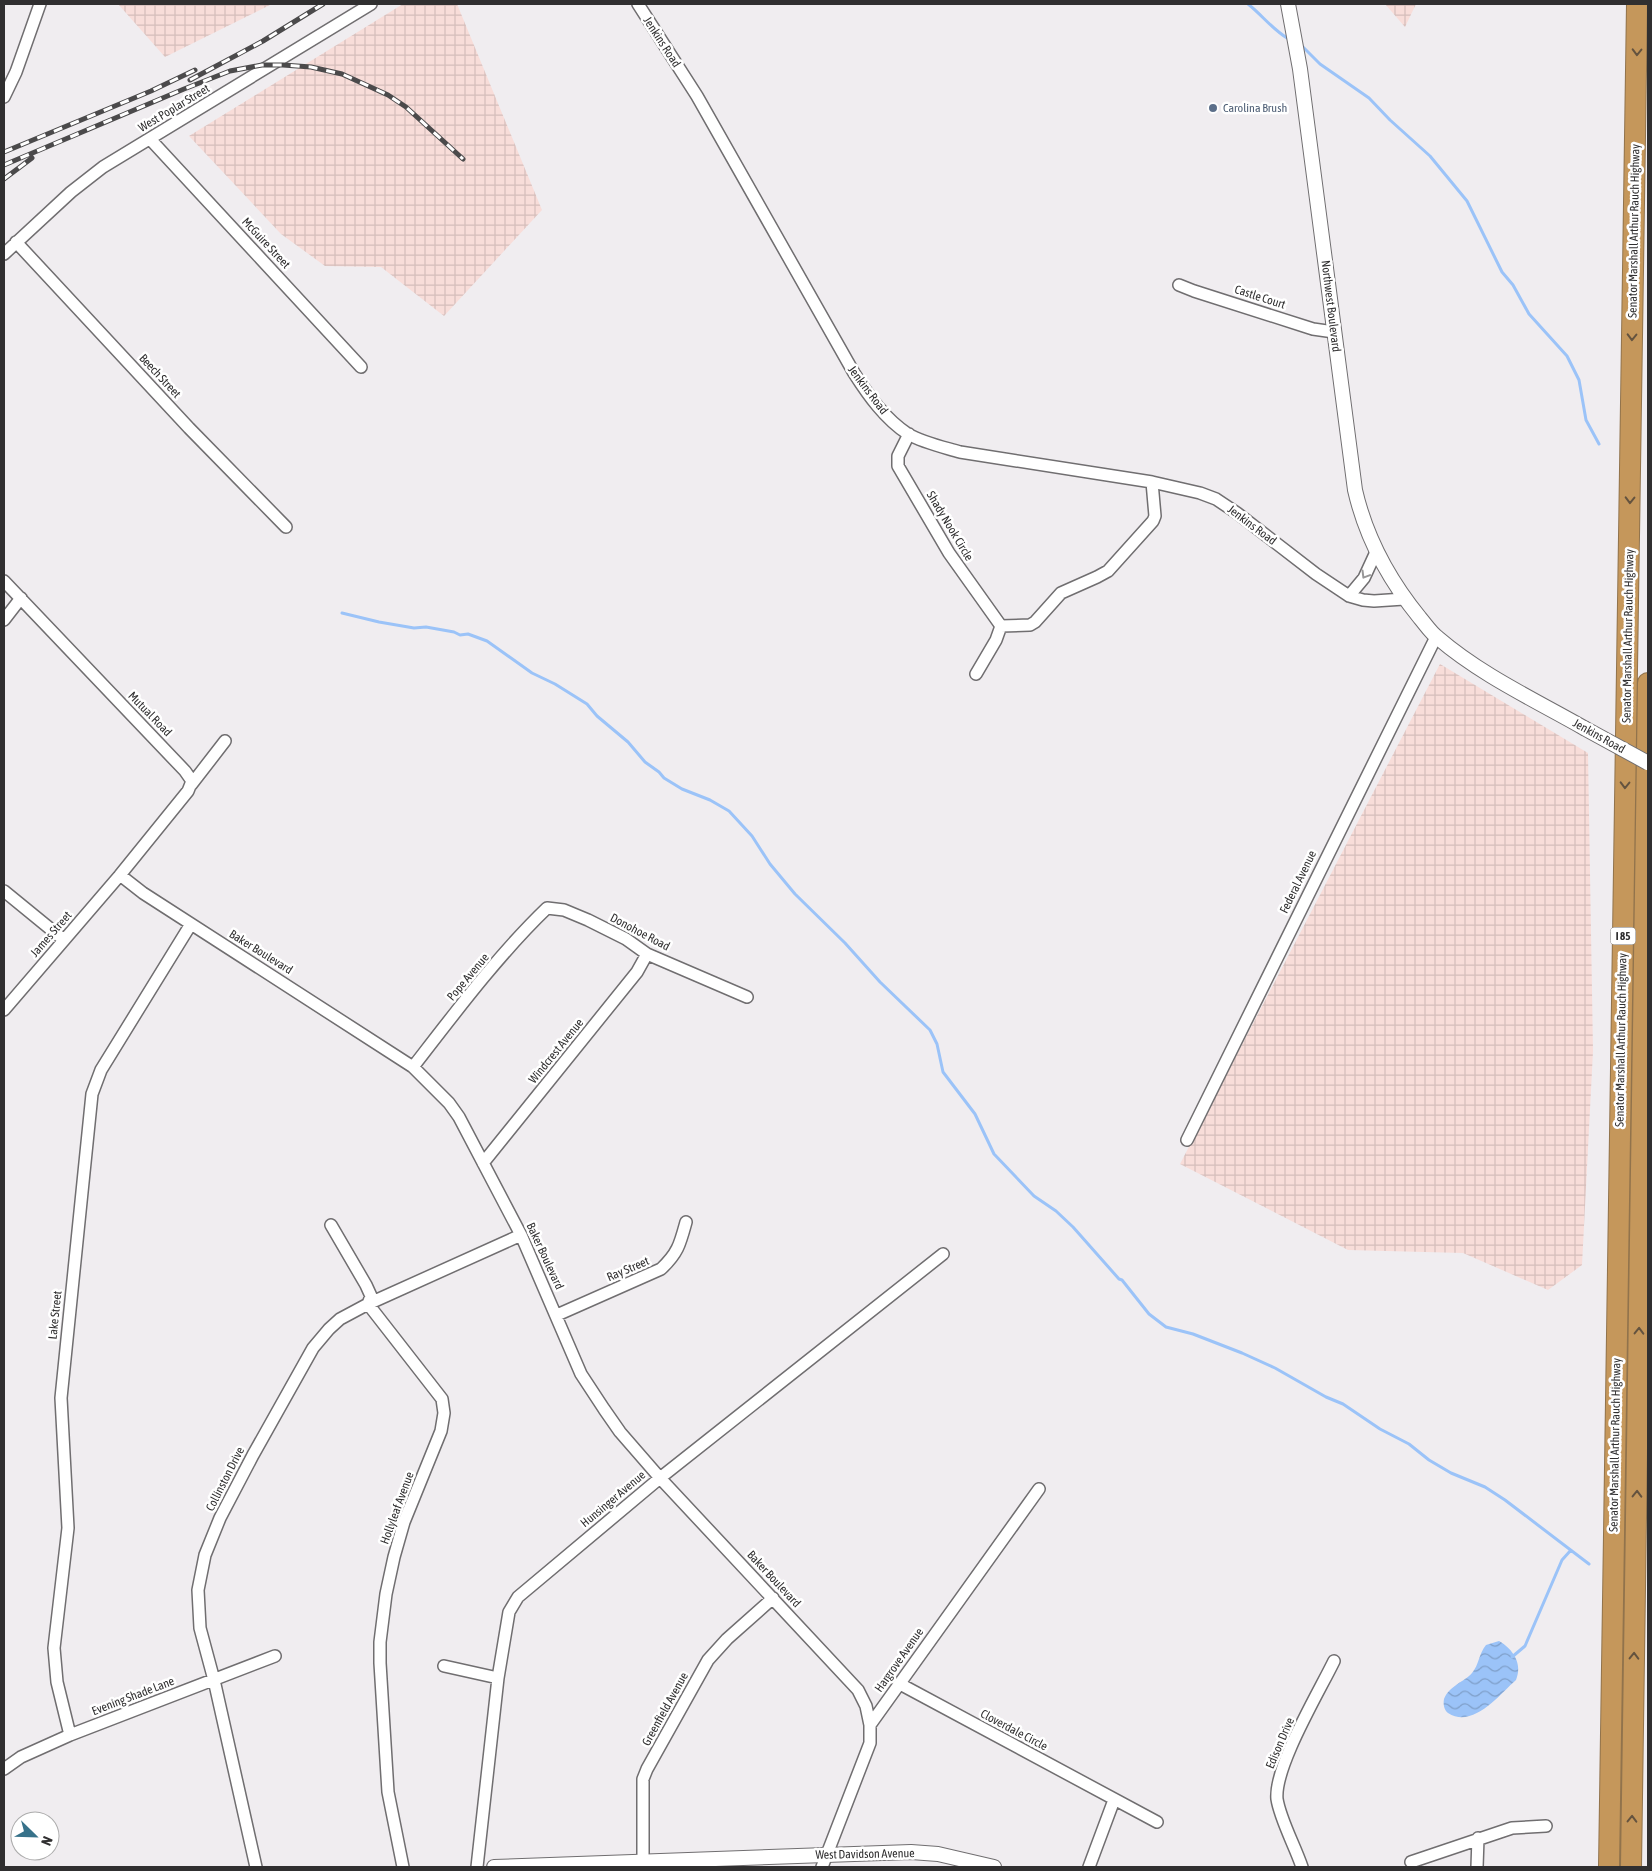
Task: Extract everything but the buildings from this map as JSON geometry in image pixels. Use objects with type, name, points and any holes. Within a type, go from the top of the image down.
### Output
[{"type":"highway","name":"Senator Marshall Arthur Rauch Highway","points":[[1609,1867],[1638,4]]},
{"type":"highway","name":"Senator Marshall Arthur Rauch Highway","points":[[1631,1867],[1648,683]]},
{"type":"street","points":[[4,97],[16,72],[40,4]]},
{"type":"street","name":"West Poplar Street","points":[[4,254],[71,192],[102,167],[371,4]]},
{"type":"street","name":"Jenkins Road","points":[[638,4],[698,96],[854,373],[878,406],[909,434],[932,444],[960,452],[1152,482],[1200,493],[1216,499],[1316,574],[1349,596],[1374,601],[1404,598],[1436,637],[1466,660],[1648,763]]},
{"type":"street","name":"Northwest Boulevard","points":[[1288,4],[1300,69],[1355,490],[1359,507],[1376,552],[1404,598]]},
{"type":"street","name":"McGuire Street","points":[[150,139],[361,367]]},
{"type":"street","name":"Beech Street","points":[[16,242],[182,420],[286,527]]},
{"type":"street","name":"Castle Court","points":[[1179,285],[1313,329],[1334,332]]},
{"type":"street","name":"Shady Nook Circle","points":[[909,434],[898,456],[898,466],[949,553],[1001,626]]},
{"type":"street","points":[[976,674],[996,640],[1001,626],[1030,625],[1035,622],[1061,593],[1097,578],[1108,571],[1154,521],[1152,482]]},
{"type":"street","points":[[1349,596],[1364,578],[1376,552]]},
{"type":"street","name":"Mutual Road","points":[[4,580],[185,771],[192,781],[191,785]]},
{"type":"street","points":[[4,620],[20,598]]},
{"type":"street","name":"Federal Avenue","points":[[1186,1140],[1436,637]]},
{"type":"street","points":[[120,875],[224,741]]},
{"type":"street","name":"Baker Boulevard","points":[[120,875],[142,893],[413,1067],[449,1102],[459,1117],[521,1235],[581,1374],[620,1432],[660,1478],[858,1690],[869,1714],[870,1725]]},
{"type":"street","name":"James Street","points":[[4,1010],[120,875]]},
{"type":"street","points":[[4,891],[64,940]]},
{"type":"street","name":"Donohoe Road","points":[[547,908],[564,910],[588,920],[626,939],[647,954],[747,997]]},
{"type":"street","name":"Pope Avenue","points":[[413,1067],[446,1024],[527,927],[547,908]]},
{"type":"street","name":"Lake Street","points":[[70,1735],[57,1682],[54,1648],[68,1528],[61,1398],[92,1094],[101,1070],[191,924]]},
{"type":"street","name":"Windcrest Avenue","points":[[483,1163],[637,972],[647,954]]},
{"type":"street","name":"Ray Street","points":[[556,1315],[662,1270],[674,1257],[681,1242],[686,1222]]},
{"type":"street","name":"Hollyleaf Avenue","points":[[331,1225],[366,1285],[370,1296],[368,1304],[442,1399],[444,1413],[441,1431],[404,1522],[394,1557],[386,1594],[380,1642],[388,1792],[403,1867]]},
{"type":"street","name":"Collinston Drive","points":[[256,1867],[214,1680],[200,1628],[198,1590],[204,1555],[220,1518],[253,1455],[313,1348],[340,1319],[368,1304],[521,1235]]},
{"type":"street","name":"Hunsinger Avenue","points":[[477,1867],[498,1678],[509,1612],[518,1598],[660,1478],[943,1254]]},
{"type":"street","name":"Hargrove Avenue","points":[[870,1725],[1039,1489]]},
{"type":"street","name":"Greenfield Avenue","points":[[643,1862],[643,1779],[647,1769],[708,1660],[727,1639],[773,1598]]},
{"type":"street","name":"Evening Shade Lane","points":[[4,1769],[21,1757],[70,1735],[275,1656]]},
{"type":"street","name":"Edison Drive","points":[[1302,1867],[1280,1809],[1277,1797],[1278,1783],[1293,1744],[1334,1661]]},
{"type":"street","points":[[444,1666],[498,1678]]},
{"type":"street","name":"Cloverdale Circle","points":[[900,1684],[1157,1822]]},
{"type":"street","points":[[825,1861],[870,1743],[870,1725]]},
{"type":"street","points":[[1089,1867],[1114,1800]]},
{"type":"street","points":[[1411,1862],[1512,1828],[1546,1826]]},
{"type":"street","points":[[1477,1867],[1478,1838]]},
{"type":"street","name":"West Davidson Avenue","points":[[494,1867],[643,1862],[825,1861],[911,1852],[938,1854],[994,1867]]},
{"type":"shaded area","points":[[118,4],[272,4],[165,57]]},
{"type":"shaded area","points":[[403,4],[457,4],[542,210],[444,316],[381,267],[325,266],[281,234],[189,136]]},
{"type":"shaded area","points":[[1385,4],[1416,4],[1405,27]]},
{"type":"shaded area","points":[[1440,664],[1588,753],[1593,1051],[1582,1265],[1548,1290],[1463,1253],[1348,1250],[1180,1164]]},
{"type":"water","points":[[1499,1641],[1509,1648],[1515,1658],[1518,1668],[1516,1680],[1494,1701],[1476,1714],[1467,1717],[1457,1717],[1448,1713],[1444,1705],[1446,1695],[1453,1687],[1472,1673],[1486,1645]]},
{"type":"waterway","points":[[1248,4],[1287,38]]},
{"type":"waterway","points":[[1303,47],[1320,64],[1369,98],[1430,156],[1467,201],[1502,272],[1513,285],[1529,314],[1567,356],[1579,380],[1586,420],[1599,444]]},
{"type":"waterway","points":[[342,613],[414,628],[426,627],[454,632],[460,635],[468,634],[487,641],[532,673],[555,684],[587,704],[597,716],[628,742],[645,762],[664,778],[682,789],[710,800],[729,811],[752,836],[770,864],[795,894],[845,943],[880,982],[930,1030],[937,1044],[943,1072],[975,1114],[994,1154],[1034,1196],[1056,1211],[1073,1227],[1119,1279],[1122,1280],[1149,1314],[1166,1327],[1193,1334],[1242,1353],[1343,1404],[1380,1429],[1409,1444],[1429,1460],[1451,1473],[1485,1487],[1505,1500],[1589,1564]]},
{"type":"waterway","points":[[1512,1657],[1525,1646],[1562,1560],[1571,1550]]},
{"type":"railway","points":[[190,80],[263,41],[323,4]]},
{"type":"railway","points":[[4,165],[230,71],[262,65],[311,67],[342,74],[388,95],[406,107],[463,159]]},
{"type":"railway","points":[[4,152],[151,91],[195,70]]},
{"type":"railway","points":[[4,179],[32,158]]},
{"type":"place","name":"Carolina Brush","points":[[1213,108]]}]
